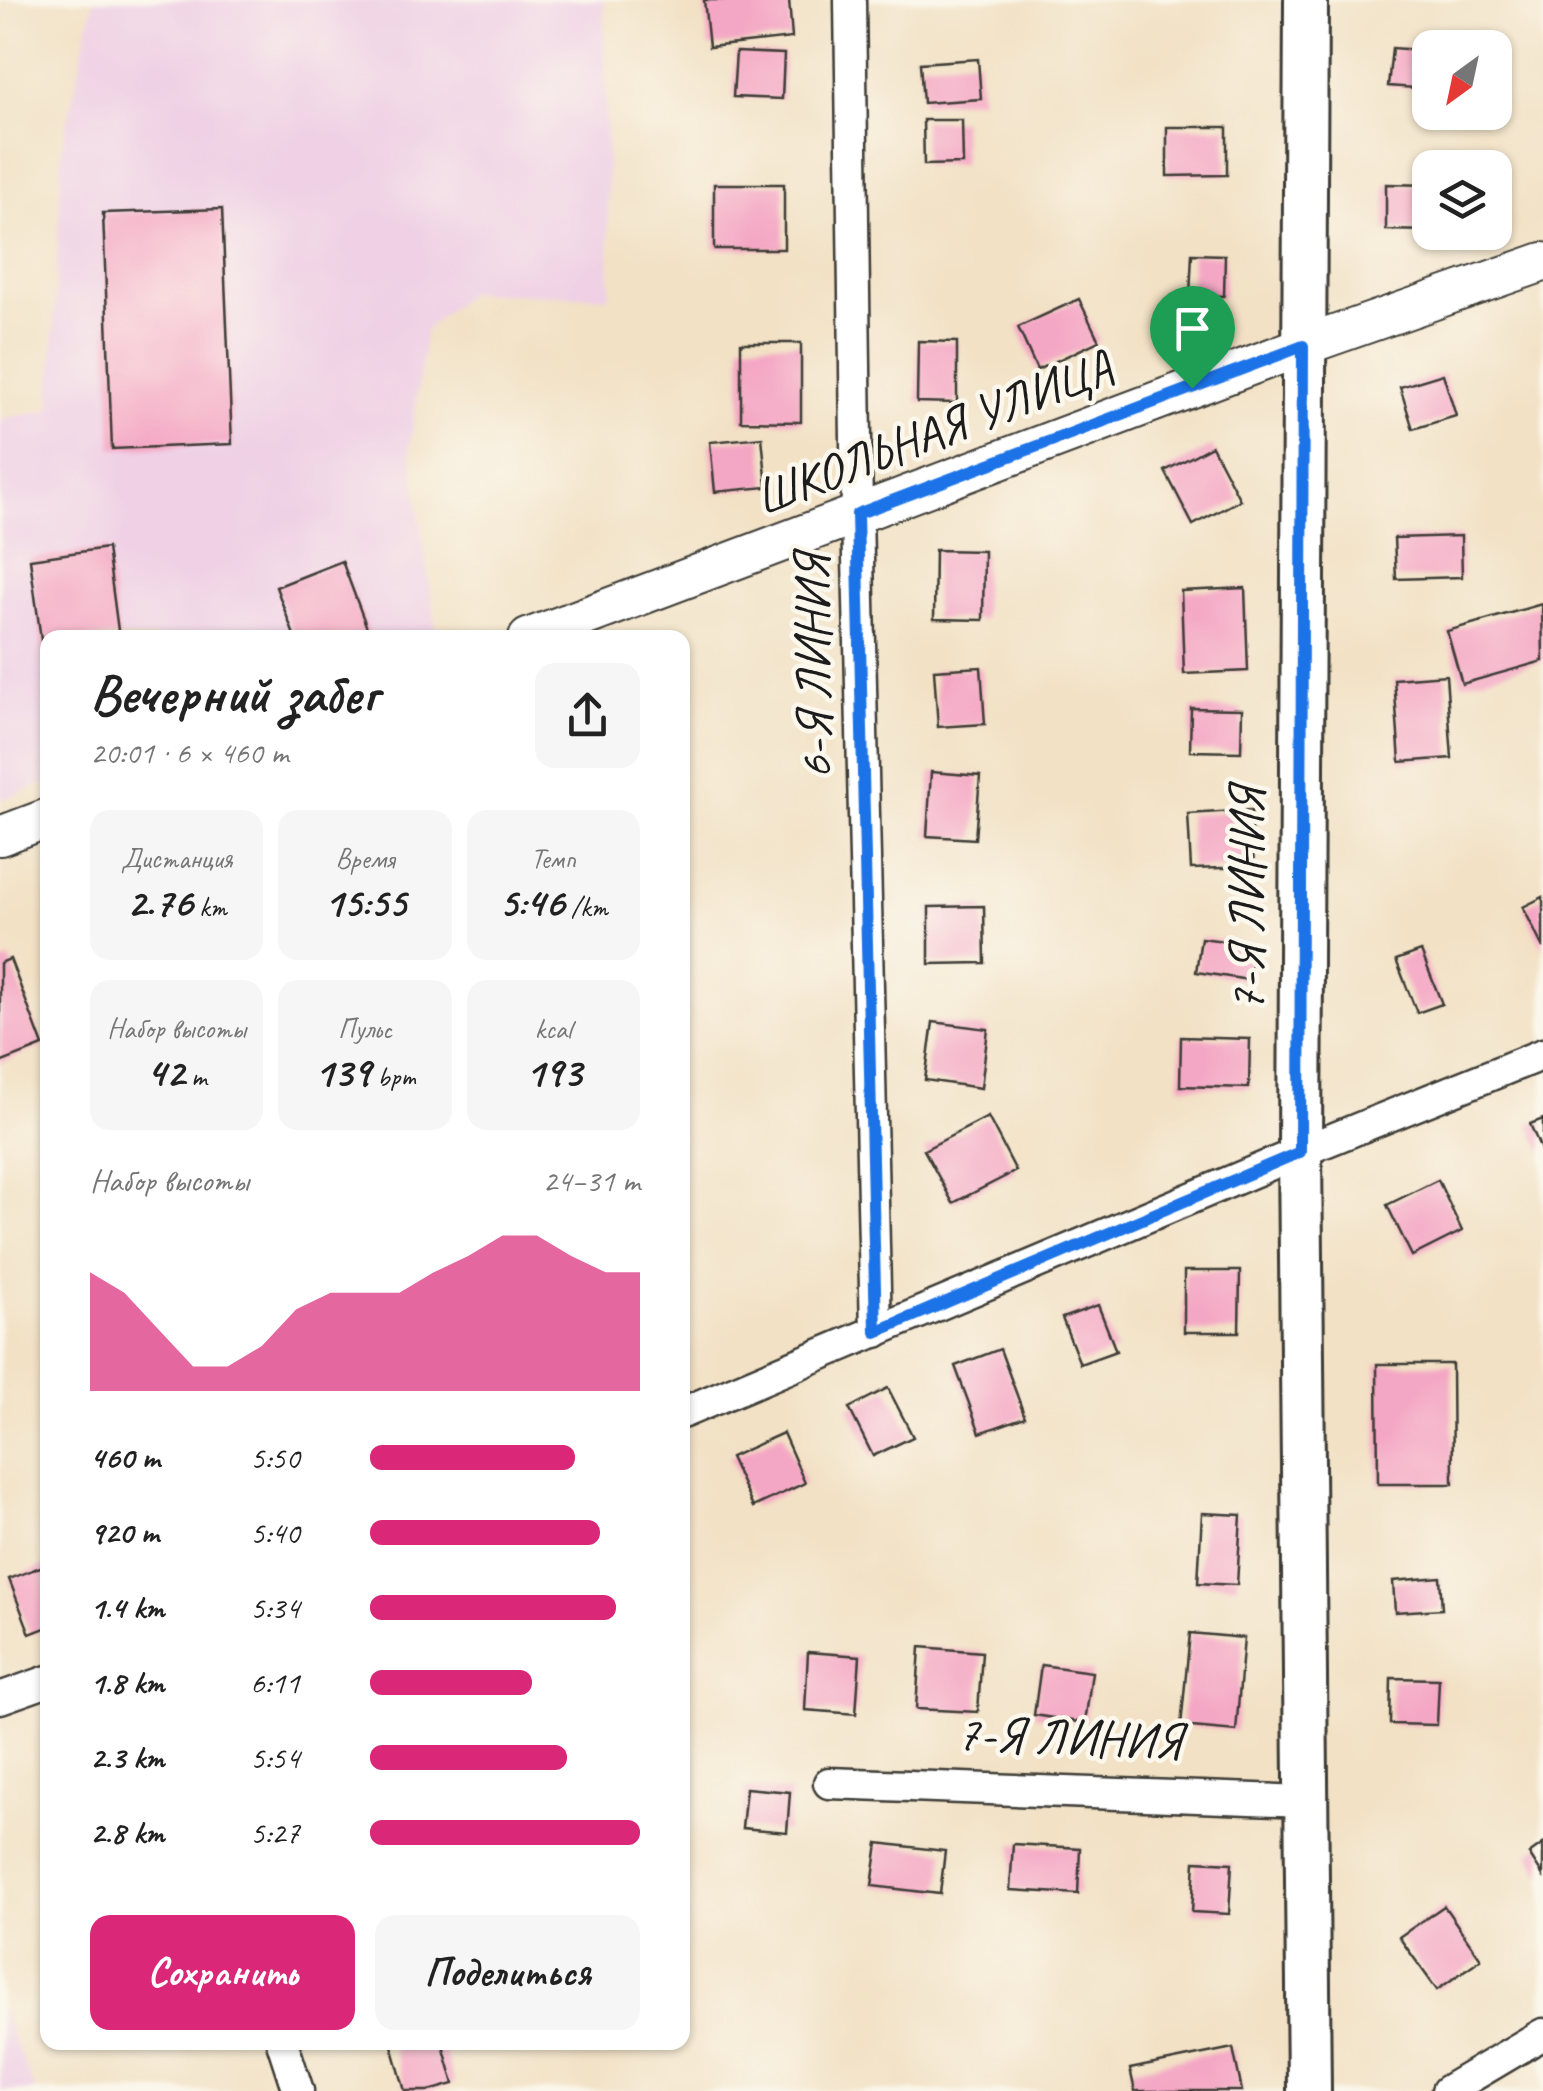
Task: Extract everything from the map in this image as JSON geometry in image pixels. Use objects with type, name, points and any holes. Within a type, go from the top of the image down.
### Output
[{"type":"main road","name":"7-Я ЛИНИЯ","points":[[1306,0],[1300,1152],[1309,2091]]},
{"type":"street","name":"6-Я ЛИНИЯ","points":[[850,0],[857,514],[876,1332]]},
{"type":"street","name":"ШКОЛЬНАЯ УЛИЦА","points":[[549,630],[1303,346],[1543,262]]},
{"type":"street","points":[[0,836],[40,821]]},
{"type":"street","points":[[690,1410],[1300,1152],[1543,1054]]},
{"type":"street","points":[[0,1698],[40,1685]]},
{"type":"street","name":"7-Я ЛИНИЯ","points":[[829,1783],[1306,1800]]},
{"type":"street","points":[[1446,2091],[1543,2034]]},
{"type":"street","points":[[285,2050],[298,2091]]},
{"type":"shaded area","points":[[94,0],[604,0],[610,297],[469,292],[426,329],[410,447],[436,630],[40,630],[40,785],[0,800],[0,419],[50,410],[62,148]]},
{"type":"shaded area","points":[[0,2007],[35,2091],[0,2091]]},
{"type":"building","points":[[704,0],[789,0],[792,38],[709,47]]},
{"type":"building","points":[[1392,48],[1412,50],[1412,88],[1388,86]]},
{"type":"building","points":[[736,52],[784,54],[782,99],[733,97]]},
{"type":"building","points":[[978,59],[981,99],[923,103],[920,63]]},
{"type":"building","points":[[923,120],[962,120],[963,164],[924,165]]},
{"type":"building","points":[[1167,127],[1227,127],[1227,175],[1167,176]]},
{"type":"building","points":[[714,184],[784,184],[784,249],[714,249]]},
{"type":"building","points":[[1386,184],[1412,185],[1412,231],[1386,230]]},
{"type":"building","points":[[222,209],[232,444],[112,449],[103,213]]},
{"type":"building","points":[[1192,254],[1225,255],[1224,296],[1190,295]]},
{"type":"building","points":[[1079,299],[1099,341],[1037,370],[1018,327]]},
{"type":"building","points":[[918,341],[957,342],[957,403],[917,402]]},
{"type":"building","points":[[741,343],[801,343],[801,422],[741,421]]},
{"type":"building","points":[[1443,374],[1456,416],[1413,429],[1400,387]]},
{"type":"building","points":[[762,437],[767,487],[715,492],[710,442]]},
{"type":"building","points":[[1212,446],[1240,500],[1193,525],[1165,471]]},
{"type":"building","points":[[1461,536],[1462,577],[1396,579],[1394,538]]},
{"type":"building","points":[[107,548],[118,630],[40,632],[30,559]]},
{"type":"building","points":[[935,550],[984,551],[983,620],[934,619]]},
{"type":"building","points":[[342,561],[368,630],[292,630],[276,587]]},
{"type":"building","points":[[1245,588],[1248,671],[1184,674],[1181,591]]},
{"type":"building","points":[[1542,604],[1543,661],[1462,684],[1447,631]]},
{"type":"building","points":[[981,667],[985,724],[938,727],[934,670]]},
{"type":"building","points":[[1446,675],[1452,758],[1400,762],[1394,679]]},
{"type":"building","points":[[1191,708],[1242,709],[1241,752],[1190,751]]},
{"type":"building","points":[[931,772],[980,776],[975,839],[927,836]]},
{"type":"building","points":[[1251,810],[1254,867],[1191,869],[1188,814]]},
{"type":"building","points":[[1543,897],[1543,948],[1523,907]]},
{"type":"building","points":[[984,906],[985,963],[929,964],[929,907]]},
{"type":"building","points":[[1201,938],[1255,945],[1249,980],[1196,972]]},
{"type":"building","points":[[1421,951],[1442,1004],[1417,1013],[1396,960]]},
{"type":"building","points":[[10,959],[40,1047],[0,1063],[0,963]]},
{"type":"building","points":[[933,1022],[988,1029],[981,1088],[925,1080]]},
{"type":"building","points":[[1181,1037],[1250,1039],[1249,1088],[1180,1086]]},
{"type":"building","points":[[988,1117],[1016,1171],[953,1203],[924,1150]]},
{"type":"building","points":[[1543,1119],[1543,1154],[1530,1124]]},
{"type":"building","points":[[1438,1180],[1462,1231],[1412,1256],[1387,1205]]},
{"type":"building","points":[[1184,1271],[1240,1271],[1239,1332],[1184,1332]]},
{"type":"building","points":[[1098,1305],[1116,1351],[1080,1364],[1062,1318]]},
{"type":"building","points":[[1000,1349],[1025,1417],[980,1433],[955,1366]]},
{"type":"building","points":[[1377,1364],[1452,1364],[1453,1484],[1378,1484]]},
{"type":"building","points":[[888,1388],[913,1437],[873,1456],[849,1408]]},
{"type":"building","points":[[783,1433],[805,1483],[753,1507],[730,1457]]},
{"type":"building","points":[[1202,1513],[1241,1515],[1237,1585],[1198,1583]]},
{"type":"building","points":[[40,1567],[40,1630],[30,1634],[9,1579]]},
{"type":"building","points":[[1440,1577],[1442,1609],[1395,1612],[1393,1581]]},
{"type":"building","points":[[1190,1633],[1244,1638],[1236,1731],[1181,1726]]},
{"type":"building","points":[[920,1647],[982,1652],[978,1712],[916,1709]]},
{"type":"building","points":[[808,1652],[860,1656],[856,1714],[805,1710]]},
{"type":"building","points":[[1041,1665],[1092,1672],[1085,1723],[1034,1715]]},
{"type":"building","points":[[1391,1678],[1439,1679],[1437,1725],[1390,1724]]},
{"type":"building","points":[[746,1788],[790,1792],[787,1832],[742,1828]]},
{"type":"building","points":[[878,1843],[945,1851],[940,1894],[872,1886]]},
{"type":"building","points":[[1013,1844],[1080,1848],[1078,1894],[1010,1890]]},
{"type":"building","points":[[1543,1844],[1543,1876],[1529,1854]]},
{"type":"building","points":[[1195,1861],[1232,1863],[1229,1914],[1192,1912]]},
{"type":"building","points":[[1444,1906],[1481,1959],[1437,1990],[1399,1937]]},
{"type":"building","points":[[1233,2048],[1242,2091],[1135,2091],[1130,2069]]},
{"type":"building","points":[[393,2050],[444,2050],[454,2084],[429,2091],[405,2091]]},
{"type":"route","points":[[1303,346],[1300,1152],[876,1332],[857,514],[1192,388],[1303,346]]}]
